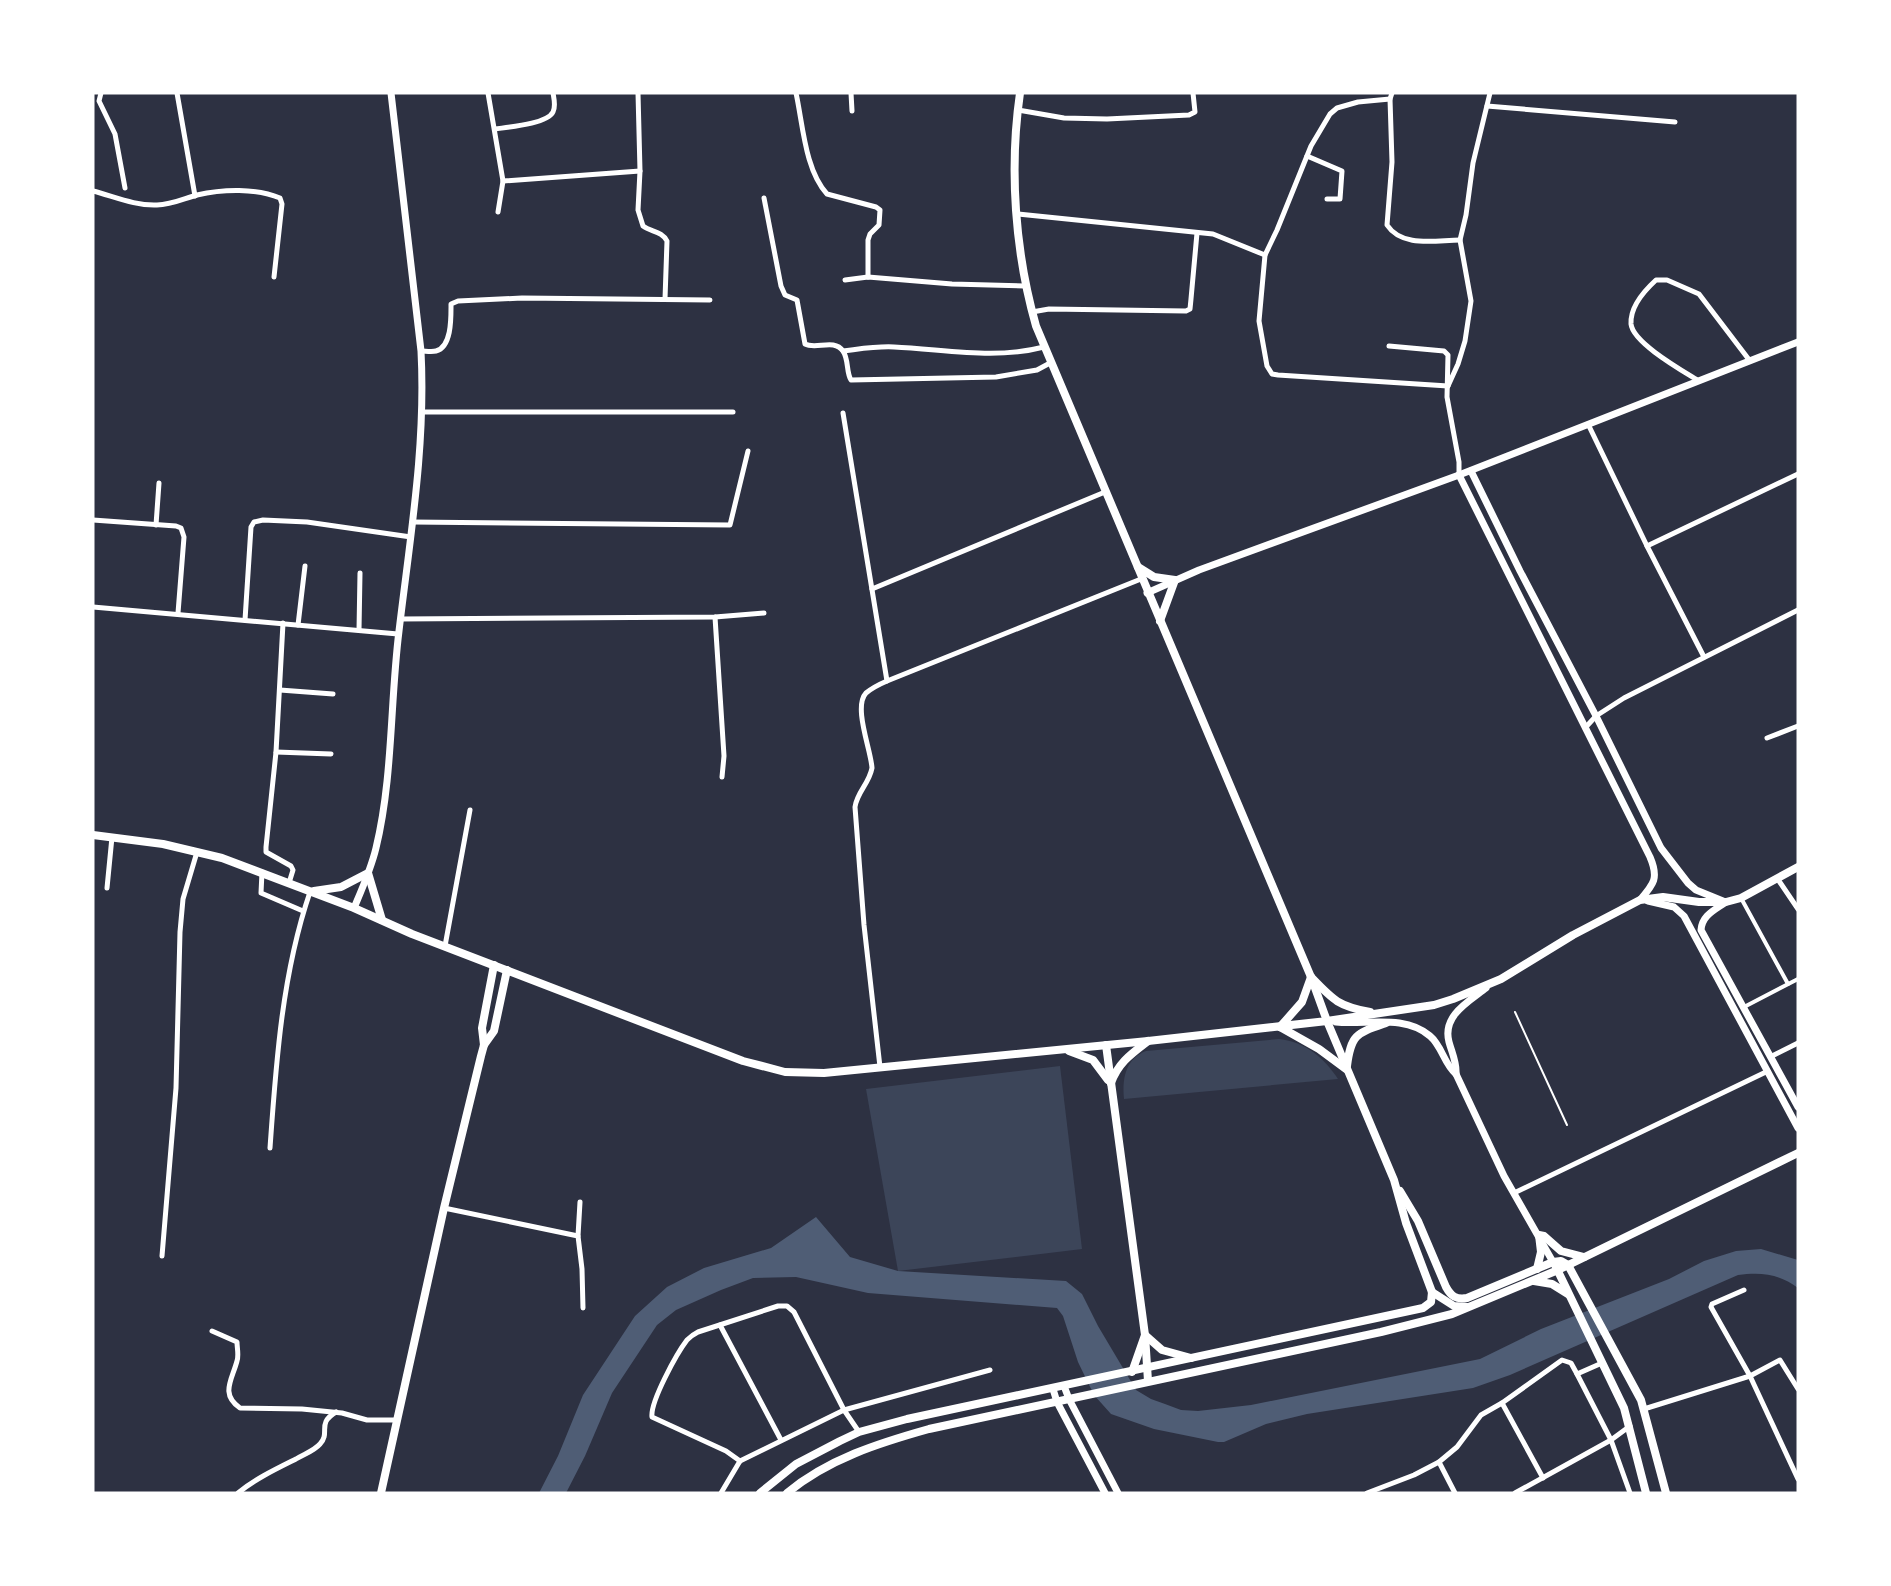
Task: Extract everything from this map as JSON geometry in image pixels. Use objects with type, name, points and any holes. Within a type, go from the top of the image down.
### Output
[{"type":"main road","points":[[1020,93],[1015,153],[1018,214],[1026,286],[1044,347],[1311,977],[1346,1070],[1394,1180],[1418,1221],[1446,1287],[1453,1296],[1467,1298],[1537,1269],[1568,1265],[1798,1153]]},
{"type":"main road","points":[[1135,564],[1154,578],[1175,580],[1160,622]]},
{"type":"main road","points":[[93,835],[163,844],[222,858],[743,1061],[769,1069],[800,1073],[824,1073],[1280,1027],[1434,1005],[1490,984],[1523,967],[1573,935],[1640,900],[1663,897],[1699,902],[1726,902],[1741,898],[1798,867]]},
{"type":"main road","points":[[309,892],[341,887],[368,873],[382,920]]},
{"type":"main road","points":[[381,1493],[444,1208],[484,1045],[482,1028],[494,965]]},
{"type":"main road","points":[[484,1045],[494,1031],[507,970]]},
{"type":"main road","points":[[1311,977],[1325,992],[1346,1007],[1377,1013]]},
{"type":"main road","points":[[1280,1027],[1302,1002],[1311,977]]},
{"type":"main road","points":[[1346,1070],[1349,1046],[1356,1036],[1366,1029],[1386,1023]]},
{"type":"main road","points":[[1280,1027],[1319,1049],[1346,1070]]},
{"type":"main road","points":[[1110,1084],[1123,1061],[1148,1041]]},
{"type":"main road","points":[[1106,1045],[1148,1381]]},
{"type":"main road","points":[[1058,1049],[1075,1052],[1093,1060],[1110,1084]]},
{"type":"main road","points":[[760,1493],[796,1464],[860,1432],[907,1419],[1377,1319],[1428,1305],[1432,1299],[1432,1292],[1406,1223],[1394,1180]]},
{"type":"main road","points":[[1537,1269],[1541,1252],[1539,1235],[1544,1236],[1561,1251],[1584,1257]]},
{"type":"main road","points":[[1568,1265],[1644,1409],[1666,1493]]},
{"type":"main road","points":[[787,1493],[806,1477],[834,1462],[886,1442],[929,1429],[1439,1318],[1530,1281],[1555,1266]]},
{"type":"main road","points":[[1555,1266],[1624,1408],[1646,1493]]},
{"type":"main road","points":[[1530,1281],[1552,1284],[1573,1300]]},
{"type":"main road","points":[[1439,1318],[1445,1301],[1446,1287]]},
{"type":"main road","points":[[1432,1292],[1445,1301],[1465,1309]]},
{"type":"main road","points":[[1377,1319],[1381,1332]]},
{"type":"main road","points":[[1144,1335],[1162,1350],[1193,1359]]},
{"type":"main road","points":[[1132,1372],[1144,1335]]},
{"type":"street","points":[[101,93],[99,101],[115,134],[125,188]]},
{"type":"street","points":[[177,93],[195,196]]},
{"type":"street","points":[[354,908],[376,850],[385,798],[398,634],[411,537],[422,412],[421,351],[391,93]]},
{"type":"street","points":[[488,93],[503,181],[498,212]]},
{"type":"street","points":[[495,129],[533,123],[548,118],[554,107],[553,93]]},
{"type":"street","points":[[638,93],[640,171],[638,210],[641,222],[647,229],[662,234],[667,241],[664,299]]},
{"type":"street","points":[[796,93],[807,154],[812,171],[821,188],[827,194],[880,210],[879,225],[870,234],[868,240],[868,277]]},
{"type":"street","points":[[851,93],[852,111]]},
{"type":"street","points":[[1017,110],[1064,118],[1107,119],[1189,115],[1193,114],[1195,108],[1193,93]]},
{"type":"street","points":[[1448,386],[1466,341],[1471,301],[1460,240],[1473,163],[1490,93]]},
{"type":"street","points":[[1448,386],[1272,374],[1267,366],[1259,321],[1264,255],[1326,118],[1333,110],[1358,102],[1391,96],[1392,162],[1387,225],[1392,232],[1406,240],[1460,240]]},
{"type":"street","points":[[1487,106],[1675,122]]},
{"type":"street","points":[[1307,156],[1342,171],[1340,200],[1326,199]]},
{"type":"street","points":[[503,181],[640,171]]},
{"type":"street","points":[[93,191],[156,206],[195,196],[240,191],[280,198],[282,204],[274,277]]},
{"type":"street","points":[[764,198],[781,286],[785,295],[795,298],[798,302],[805,344],[810,346],[834,345],[843,351],[892,347],[984,354],[1021,352],[1044,347]]},
{"type":"street","points":[[1018,214],[1219,235],[1264,255]]},
{"type":"street","points":[[1032,312],[1049,309],[1186,311],[1190,309],[1197,233]]},
{"type":"street","points":[[845,280],[868,277],[952,284],[1026,286]]},
{"type":"street","points":[[1699,381],[1636,335],[1631,325],[1638,300],[1656,280],[1667,279],[1699,294],[1750,361]]},
{"type":"street","points":[[421,351],[437,351],[445,345],[451,304],[458,301],[522,298],[710,300]]},
{"type":"street","points":[[1147,593],[1175,580],[1471,471],[1798,342]]},
{"type":"street","points":[[1389,346],[1444,351],[1448,357],[1447,397],[1459,462],[1458,475],[1507,575],[1552,658],[1654,865],[1655,879],[1652,887],[1640,900]]},
{"type":"street","points":[[843,351],[849,376],[854,381],[891,378],[996,377],[1037,370],[1050,363]]},
{"type":"street","points":[[422,412],[733,412]]},
{"type":"street","points":[[843,412],[887,681]]},
{"type":"street","points":[[1588,424],[1704,657]]},
{"type":"street","points":[[412,522],[730,525],[748,452]]},
{"type":"street","points":[[1459,462],[1471,471],[1661,848],[1677,872],[1696,890],[1726,902]]},
{"type":"street","points":[[1647,546],[1798,474]]},
{"type":"street","points":[[156,525],[159,483]]},
{"type":"street","points":[[872,590],[1105,492]]},
{"type":"street","points":[[245,620],[250,527],[254,522],[263,519],[307,522],[411,537]]},
{"type":"street","points":[[93,520],[176,526],[183,532],[178,613]]},
{"type":"street","points":[[298,625],[305,566]]},
{"type":"street","points":[[359,630],[360,573]]},
{"type":"street","points":[[880,1067],[864,925],[855,807],[856,799],[870,778],[872,768],[861,712],[862,699],[867,693],[887,681],[1141,579]]},
{"type":"street","points":[[93,607],[398,634]]},
{"type":"street","points":[[1585,728],[1596,716],[1624,698],[1798,610]]},
{"type":"street","points":[[400,619],[715,616],[764,613]]},
{"type":"street","points":[[715,616],[724,756],[722,777]]},
{"type":"street","points":[[283,623],[276,752],[266,852],[291,866],[293,870],[289,883]]},
{"type":"street","points":[[280,690],[333,694]]},
{"type":"street","points":[[1767,738],[1798,726]]},
{"type":"street","points":[[276,752],[331,754]]},
{"type":"street","points":[[445,946],[470,810]]},
{"type":"street","points":[[107,888],[112,837]]},
{"type":"street","points":[[162,1256],[176,1088],[180,932],[183,899],[197,852]]},
{"type":"street","points":[[261,872],[261,893],[303,911]]},
{"type":"street","points":[[1778,878],[1798,909]]},
{"type":"street","points":[[270,1148],[287,991],[309,892]]},
{"type":"street","points":[[1741,898],[1788,984]]},
{"type":"street","points":[[1640,900],[1674,907],[1684,916],[1798,1128]]},
{"type":"street","points":[[1726,902],[1705,917],[1701,922],[1701,930],[1798,1107]]},
{"type":"street","points":[[1744,1007],[1798,979]]},
{"type":"street","points":[[1456,1074],[1448,1036],[1451,1017],[1490,984]]},
{"type":"street","points":[[1327,1021],[1406,1024],[1421,1029],[1432,1037],[1449,1068],[1456,1074],[1501,1169],[1555,1266]]},
{"type":"street","points":[[1770,1056],[1798,1043]]},
{"type":"street","points":[[1514,1193],[1768,1071]]},
{"type":"street","points":[[580,1202],[578,1236],[583,1308]]},
{"type":"street","points":[[444,1208],[578,1236]]},
{"type":"street","points":[[1744,1290],[1712,1304],[1711,1307],[1750,1376],[1798,1479]]},
{"type":"street","points":[[740,1461],[726,1451],[652,1417],[651,1409],[659,1390],[688,1339],[698,1332],[778,1306],[787,1306],[794,1312],[844,1410],[860,1432]]},
{"type":"street","points":[[720,1325],[781,1440]]},
{"type":"street","points":[[212,1331],[237,1342],[238,1359],[228,1393],[232,1402],[240,1408],[302,1409],[336,1412],[367,1420],[397,1420]]},
{"type":"street","points":[[1367,1493],[1414,1475],[1439,1462],[1456,1447],[1481,1415],[1502,1403],[1562,1360],[1571,1363],[1611,1440],[1630,1493]]},
{"type":"street","points":[[1644,1409],[1750,1376],[1780,1360],[1798,1389]]},
{"type":"street","points":[[1577,1374],[1602,1363]]},
{"type":"street","points":[[721,1493],[740,1461],[844,1410],[990,1370]]},
{"type":"street","points":[[1065,1386],[1069,1399],[1118,1493]]},
{"type":"street","points":[[1053,1389],[1056,1402],[1105,1493]]},
{"type":"street","points":[[1502,1403],[1543,1478]]},
{"type":"street","points":[[238,1493],[260,1478],[315,1448],[325,1437],[327,1417],[336,1412]]},
{"type":"street","points":[[1515,1493],[1611,1440],[1630,1426]]},
{"type":"street","points":[[1439,1462],[1455,1493]]},
{"type":"lane","points":[[1515,1012],[1568,1125]]},
{"type":"shaded area","points":[[1279,1039],[1306,1047],[1327,1064],[1338,1079],[1124,1099],[1126,1070],[1133,1059],[1146,1051]]},
{"type":"shaded area","points":[[1060,1066],[1082,1249],[898,1271],[866,1089]]},
{"type":"shaded area","points":[[816,1217],[850,1257],[898,1271],[1066,1281],[1082,1294],[1136,1390],[1151,1399],[1181,1410],[1198,1411],[1251,1405],[1480,1359],[1541,1329],[1669,1279],[1704,1261],[1736,1251],[1761,1249],[1798,1260],[1798,1288],[1770,1275],[1738,1275],[1510,1375],[1473,1388],[1307,1414],[1266,1424],[1224,1442],[1218,1442],[1154,1429],[1111,1414],[1094,1395],[1078,1362],[1063,1316],[1057,1308],[868,1293],[796,1277],[753,1278],[676,1310],[657,1325],[612,1393],[566,1493],[539,1493],[558,1456],[583,1395],[635,1316],[667,1287],[704,1268],[771,1248]]}]
